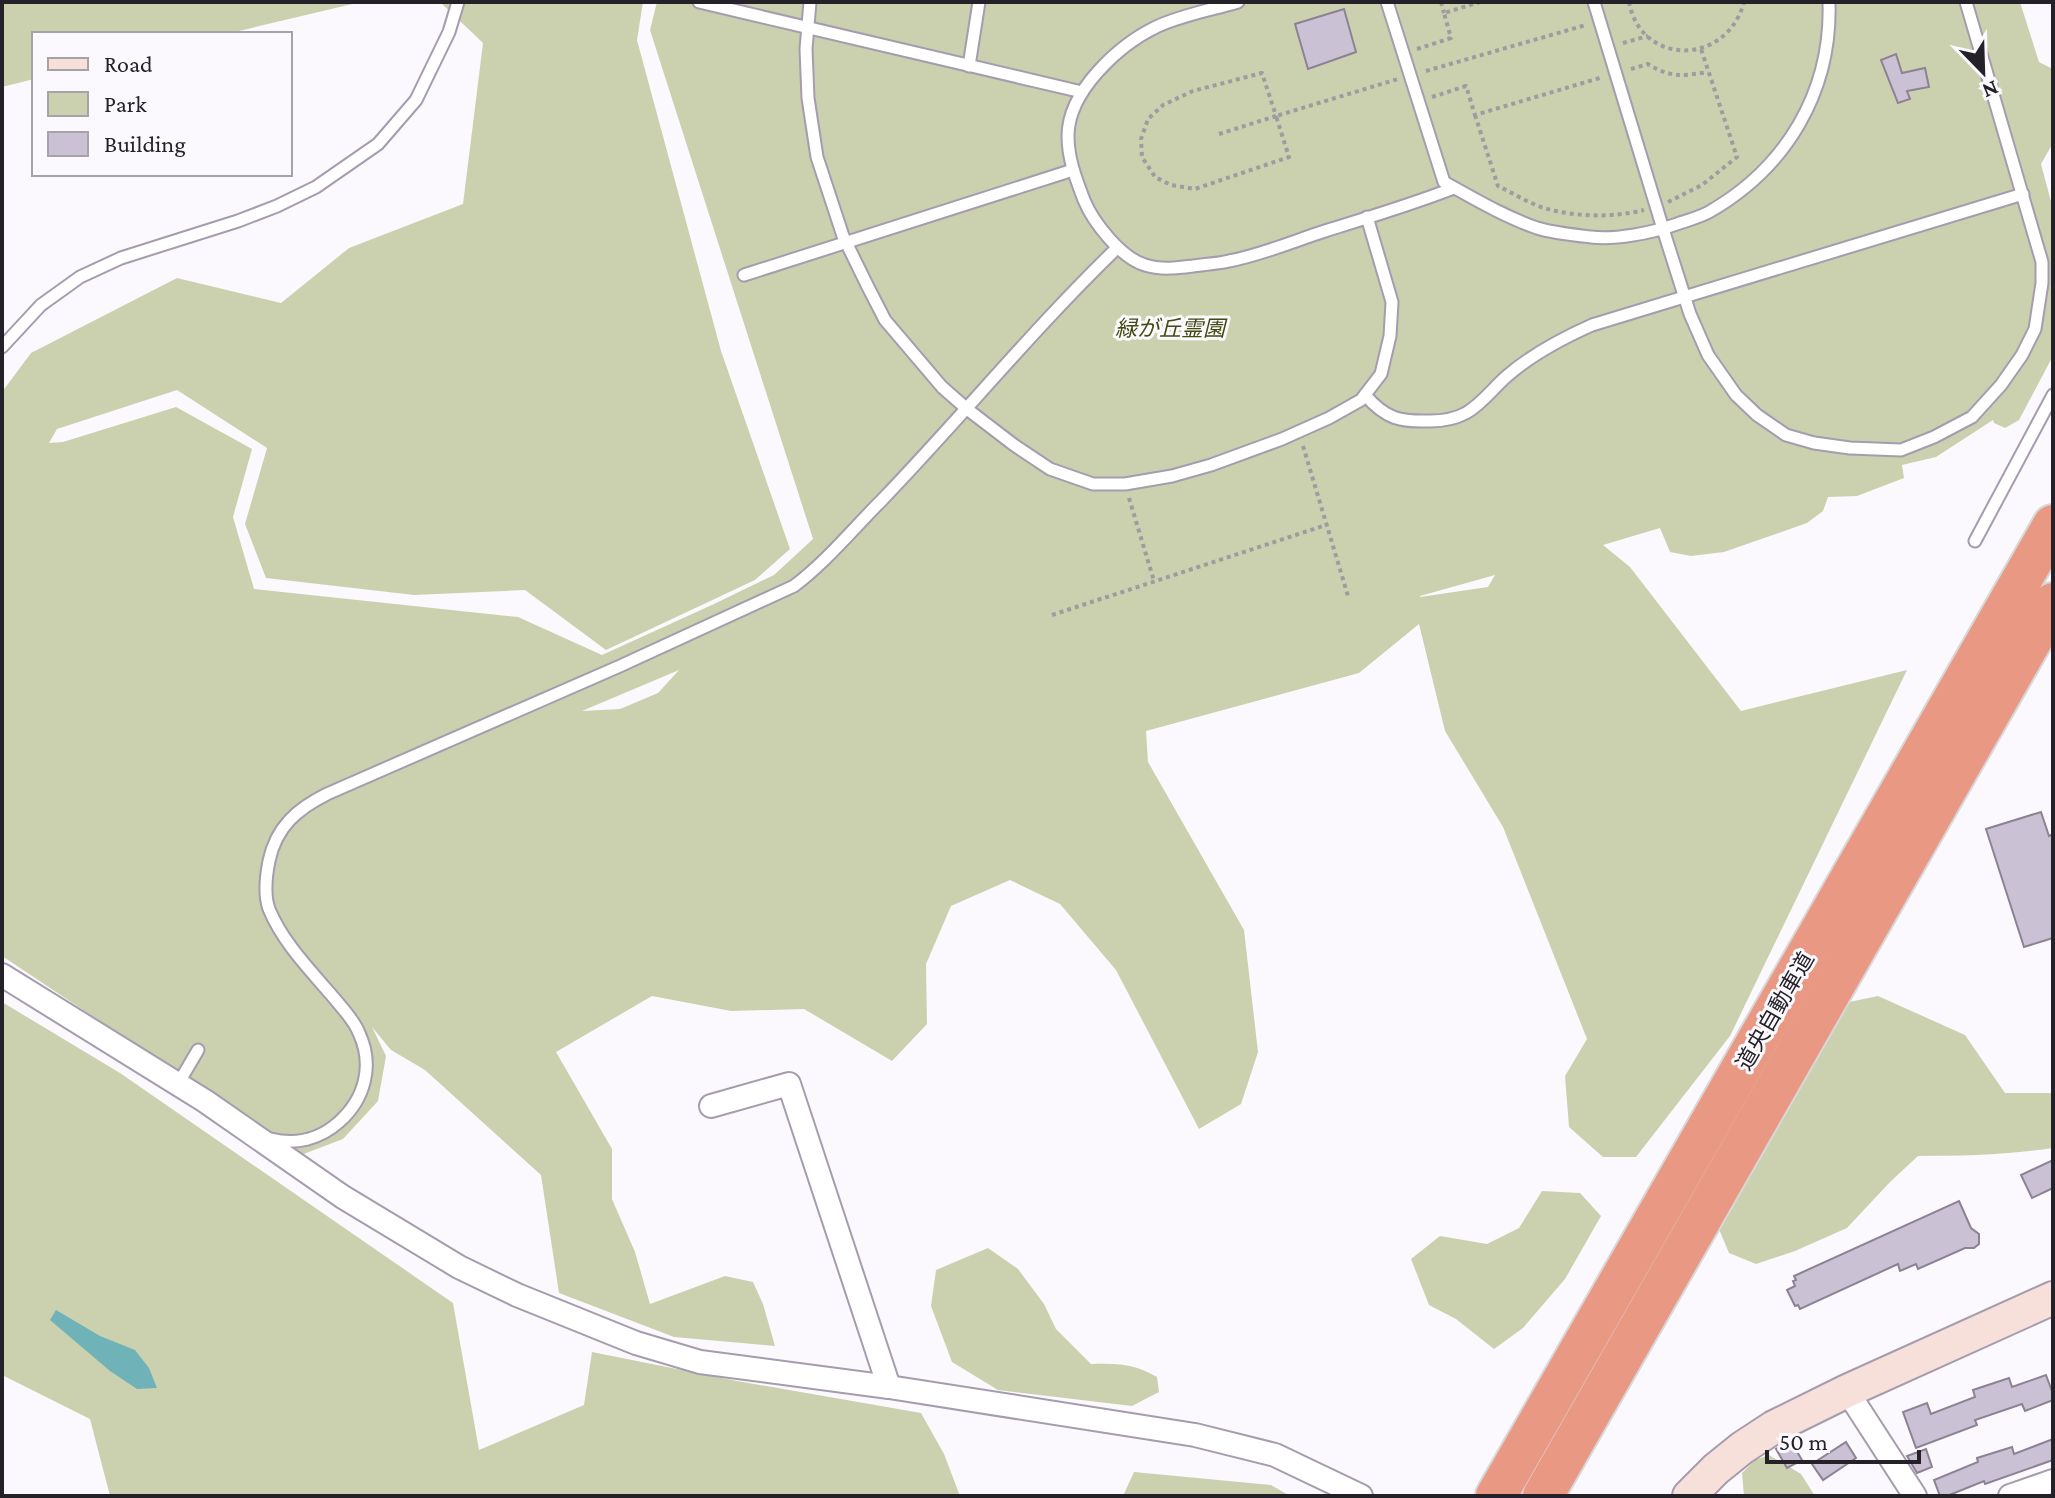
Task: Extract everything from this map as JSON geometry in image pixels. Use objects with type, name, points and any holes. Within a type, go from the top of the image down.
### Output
[{"type":"highway","name":"道央自動車道","points":[[1496,1496],[2053,525]]},
{"type":"highway","name":"道央自動車道","points":[[1543,1496],[2053,603]]},
{"type":"street","points":[[4,975],[178,1084],[343,1197],[459,1267],[517,1295],[621,1337],[700,1362],[889,1387],[1195,1435],[1275,1455],[1361,1496]]},
{"type":"street","points":[[711,1106],[789,1084],[889,1387]]},
{"type":"street","points":[[1689,1496],[1716,1469],[1774,1427],[2053,1298]]},
{"type":"street","points":[[1847,1391],[1915,1496]]},
{"type":"street","points":[[2010,1496],[2053,1481]]},
{"type":"lane","points":[[2,347],[41,305],[80,277],[121,258],[277,206],[316,187],[378,144],[416,100],[449,32],[458,2]]},
{"type":"lane","points":[[699,2],[1082,92]]},
{"type":"lane","points":[[810,2],[806,49],[808,98],[817,157],[845,242],[885,320],[942,387],[967,409],[1050,469],[1093,484],[1125,484],[1172,476],[1211,465],[1298,432],[1361,400],[1381,374],[1390,336],[1392,302],[1367,217]]},
{"type":"lane","points":[[969,66],[979,2]]},
{"type":"lane","points":[[1238,2],[1205,6],[1139,37],[1106,63],[1082,92],[1072,113],[1068,134],[1073,170],[1088,210],[1117,248],[1132,260],[1166,269],[1229,262],[1454,188]]},
{"type":"lane","points":[[1387,2],[1444,182],[1537,228],[1594,238],[1652,233],[1707,214],[1755,181],[1792,137],[1818,86],[1830,29],[1829,3]]},
{"type":"lane","points":[[1594,2],[1684,296],[1708,355],[1736,395],[1757,415],[1786,435],[1850,448],[1901,450],[1972,417],[2015,365],[2035,329],[2042,283],[2042,262],[1966,2]]},
{"type":"lane","points":[[744,275],[1073,170]]},
{"type":"lane","points":[[1365,395],[1382,411],[1403,422],[1442,421],[1464,414],[1482,402],[1508,375],[1549,346],[1592,325],[2023,194]]},
{"type":"lane","points":[[252,1134],[284,1142],[306,1140],[329,1131],[360,1098],[366,1083],[366,1053],[359,1033],[346,1012],[281,934],[268,906],[266,877],[272,848],[288,820],[327,794],[794,586],[814,571],[1117,248]]},
{"type":"lane","points":[[1975,541],[2053,395]]},
{"type":"lane","points":[[178,1084],[198,1050]]},
{"type":"path","points":[[1403,53],[1451,38],[1441,2]]},
{"type":"path","points":[[1444,13],[1480,2]]},
{"type":"path","points":[[1629,2],[1639,28],[1653,41],[1669,49],[1688,51],[1701,49],[1723,38],[1737,23],[1744,2]]},
{"type":"path","points":[[1219,134],[1600,21]]},
{"type":"path","points":[[1608,48],[1648,36]]},
{"type":"path","points":[[1419,102],[1466,86],[1498,186],[1543,207],[1566,212],[1629,214],[1683,196],[1737,157],[1701,49]]},
{"type":"path","points":[[1475,115],[1648,64],[1662,73],[1680,76],[1708,72]]},
{"type":"path","points":[[1262,73],[1276,116],[1289,157],[1195,189],[1171,185],[1155,177],[1142,157],[1141,139],[1148,119],[1163,105],[1193,91],[1262,73]]},
{"type":"path","points":[[1298,432],[1348,596]]},
{"type":"path","points":[[1125,484],[1154,581]]},
{"type":"path","points":[[1052,615],[1326,525]]},
{"type":"green space","points":[[2,2],[361,2],[234,32],[32,32],[32,80],[2,87]]},
{"type":"green space","name":"緑が丘霊園","points":[[440,2],[643,2],[637,40],[721,351],[790,549],[755,580],[606,650],[525,590],[414,595],[266,578],[245,524],[267,448],[177,390],[57,429],[49,443],[63,442],[176,407],[252,449],[233,517],[254,589],[518,617],[602,655],[774,575],[813,539],[650,30],[657,2],[2020,2],[2039,62],[2053,72],[2053,143],[2041,164],[2053,209],[2053,356],[2019,420],[2005,428],[1993,420],[1936,457],[1902,465],[1904,478],[1857,496],[1828,497],[1823,511],[1807,523],[1724,552],[1691,556],[1670,552],[1660,528],[1603,545],[1630,567],[1741,711],[1907,670],[1730,1036],[1636,1157],[1603,1157],[1569,1127],[1565,1076],[1587,1039],[1503,827],[1445,731],[1419,624],[1359,673],[1146,731],[1148,762],[1244,930],[1258,1052],[1241,1104],[1199,1129],[1116,970],[1060,904],[1010,880],[951,906],[926,964],[927,1024],[892,1061],[804,1009],[731,1011],[652,996],[556,1052],[612,1149],[612,1199],[635,1252],[650,1304],[725,1276],[753,1282],[775,1346],[674,1337],[559,1293],[541,1175],[425,1070],[391,1050],[372,1027],[386,1056],[378,1101],[343,1139],[301,1155],[2,956],[2,392],[31,353],[177,278],[281,303],[349,248],[463,204],[483,43]],"holes":[[[1495,575],[1488,587],[1420,597],[1420,596]],[[679,670],[658,693],[620,709],[582,711]]]},
{"type":"green space","points":[[1878,996],[1965,1035],[2005,1093],[2053,1093],[2053,1148],[1986,1155],[1918,1156],[1847,1228],[1756,1264],[1729,1253],[1718,1227],[1835,1018],[1849,1002]]},
{"type":"green space","points":[[2,1002],[120,1073],[453,1303],[479,1450],[584,1405],[592,1352],[921,1413],[944,1454],[960,1496],[110,1496],[90,1419],[2,1375]]},
{"type":"green space","points":[[1542,1191],[1580,1193],[1601,1216],[1565,1279],[1523,1328],[1494,1349],[1456,1319],[1429,1305],[1411,1259],[1440,1236],[1487,1244],[1519,1228]]},
{"type":"green space","points":[[988,1248],[1018,1269],[1044,1304],[1056,1329],[1091,1364],[1117,1364],[1141,1369],[1157,1377],[1159,1392],[1132,1406],[998,1390],[952,1362],[931,1306],[936,1270]]},
{"type":"green space","points":[[1769,1455],[1801,1474],[1815,1496],[1744,1496],[1742,1473],[1755,1460]]},
{"type":"green space","points":[[1134,1472],[1271,1485],[1290,1496],[1123,1496]]},
{"type":"water","points":[[56,1310],[100,1336],[135,1350],[149,1368],[157,1388],[137,1389],[110,1371],[50,1320]]},
{"type":"building","points":[[1344,9],[1356,52],[1308,69],[1295,24]]},
{"type":"building","points":[[1896,54],[1902,73],[1925,68],[1929,87],[1907,91],[1910,99],[1898,103],[1881,60]]},
{"type":"building","points":[[2041,812],[2049,836],[2053,834],[2053,938],[2024,947],[1986,829]]},
{"type":"building","points":[[2053,1160],[2053,1188],[2032,1198],[2021,1175]]},
{"type":"building","points":[[1959,1201],[1971,1228],[1979,1234],[1979,1244],[1974,1248],[1965,1248],[1918,1269],[1916,1264],[1900,1271],[1898,1264],[1800,1309],[1798,1305],[1795,1306],[1787,1290],[1795,1286],[1794,1276]]},
{"type":"building","points":[[2046,1375],[2053,1400],[2025,1411],[2022,1404],[1975,1420],[1977,1425],[1916,1448],[1903,1412],[1927,1403],[1931,1414],[1975,1397],[1973,1390],[2009,1378],[2012,1387]]},
{"type":"building","points":[[2053,1439],[2053,1460],[1940,1496],[1934,1480],[1978,1462],[1977,1458],[2012,1447],[2014,1454]]},
{"type":"building","points":[[1791,1441],[1802,1460],[1787,1468],[1776,1449]]},
{"type":"building","points":[[1846,1442],[1856,1458],[1823,1480],[1812,1464]]},
{"type":"building","points":[[1926,1449],[1932,1467],[1917,1473],[1907,1456]]}]
